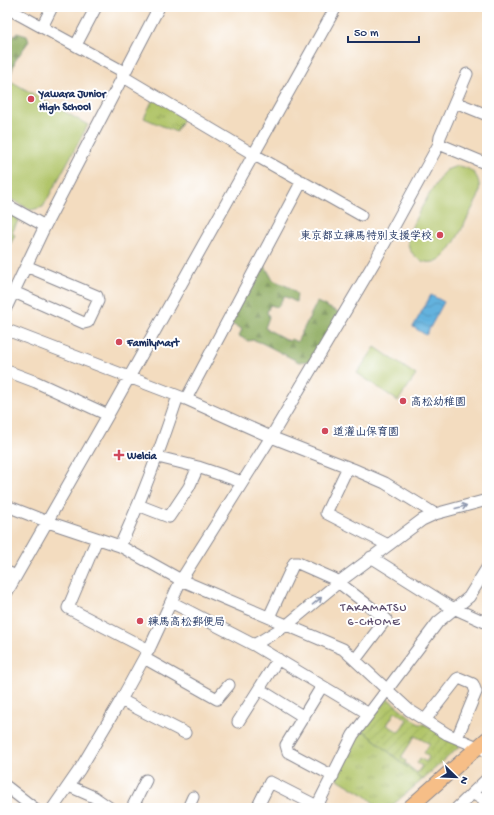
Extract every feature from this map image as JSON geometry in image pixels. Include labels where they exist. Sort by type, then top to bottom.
[{"type":"main road","points":[[409,808],[484,746]]},
{"type":"street","points":[[42,27],[52,7]]},
{"type":"street","points":[[76,45],[96,7]]},
{"type":"street","points":[[7,306],[45,226],[159,7]]},
{"type":"street","points":[[7,592],[12,574],[48,522],[336,7]]},
{"type":"street","points":[[7,8],[76,45],[253,154],[361,215]]},
{"type":"street","points":[[53,808],[69,786],[121,700],[146,654],[181,580],[271,436],[375,261],[439,144],[440,137],[467,74]]},
{"type":"street","points":[[455,102],[487,115]]},
{"type":"street","points":[[439,144],[487,164]]},
{"type":"street","points":[[120,546],[182,398],[302,181]]},
{"type":"street","points":[[7,205],[45,226]]},
{"type":"street","points":[[14,292],[84,323],[88,322],[98,301],[97,296],[26,266]]},
{"type":"street","points":[[7,330],[130,377],[348,467],[385,483],[435,514]]},
{"type":"street","points":[[7,371],[36,382],[108,415]]},
{"type":"street","points":[[158,457],[198,467],[242,482]]},
{"type":"street","points":[[138,506],[169,517],[189,487],[198,467]]},
{"type":"street","points":[[348,467],[326,513],[388,545]]},
{"type":"street","points":[[254,645],[287,625],[371,557],[422,520],[435,514],[487,500]]},
{"type":"street","points":[[7,506],[48,522],[120,546],[181,580],[343,648],[409,710],[457,738],[484,746]]},
{"type":"street","points":[[97,539],[68,608],[146,654],[217,699],[229,685]]},
{"type":"street","points":[[371,557],[455,608],[487,623]]},
{"type":"street","points":[[269,617],[294,563],[298,563],[339,582],[386,619],[355,660]]},
{"type":"street","points":[[257,808],[270,782],[317,807],[353,735],[438,622],[469,597],[486,572]]},
{"type":"street","points":[[171,602],[254,645],[369,714]]},
{"type":"street","points":[[238,722],[278,660]]},
{"type":"street","points":[[425,720],[457,679],[460,678],[473,684],[476,692],[457,738]]},
{"type":"street","points":[[322,686],[286,745],[286,749],[288,752],[333,776]]},
{"type":"street","points":[[259,689],[304,717]]},
{"type":"street","points":[[121,700],[185,733]]},
{"type":"street","points":[[457,808],[487,779]]},
{"type":"street","points":[[132,808],[146,780]]},
{"type":"street","points":[[69,786],[94,797],[110,808]]},
{"type":"street","points":[[7,787],[34,808]]},
{"type":"street","points":[[472,793],[487,802]]},
{"type":"street","points":[[188,808],[193,797]]},
{"type":"green space","points":[[17,33],[27,36],[29,41],[15,61],[11,74],[9,75],[7,74],[6,51],[9,41]]},
{"type":"green space","name":"Yawara Junior High School","points":[[7,79],[88,125],[43,207],[31,210],[7,197]]},
{"type":"green space","points":[[154,97],[185,115],[176,132],[144,118]]},
{"type":"green space","points":[[457,166],[469,169],[476,176],[479,186],[478,198],[449,251],[437,261],[422,261],[411,252],[408,242],[409,233],[422,206],[442,174],[446,170]]},
{"type":"green space","points":[[7,209],[20,217],[12,233],[15,235],[7,251]]},
{"type":"green space","points":[[262,261],[273,280],[291,288],[297,294],[296,302],[284,296],[278,307],[270,305],[267,312],[269,317],[265,328],[289,341],[291,339],[297,342],[317,302],[340,313],[311,361],[299,362],[262,343],[254,340],[248,341],[239,336],[242,329],[229,323]]},
{"type":"green space","points":[[375,347],[416,375],[398,401],[357,373]]},
{"type":"green space","points":[[387,698],[419,724],[424,724],[458,742],[459,747],[422,780],[363,730]],"holes":[[[395,712],[407,719],[399,732],[387,725]],[[415,736],[430,744],[424,753],[429,757],[426,762],[420,758],[417,763],[422,766],[417,773],[405,763],[406,761],[402,758]]]},
{"type":"green space","points":[[363,730],[422,780],[389,808],[379,808],[366,796],[336,778],[357,736]]},
{"type":"water","points":[[431,295],[444,302],[426,335],[413,327]]},
{"type":"place","name":"Yawara Junior High School","points":[[31,99]]},
{"type":"place","name":"東京都立練馬特別支援学校","points":[[440,235]]},
{"type":"place","name":"FamilyMart","points":[[119,342]]},
{"type":"place","name":"高松幼稚園","points":[[403,401]]},
{"type":"place","name":"道灌山保育園","points":[[325,431]]},
{"type":"place","name":"Welcia","points":[[119,455]]},
{"type":"place","name":"練馬高松郵便局","points":[[140,621]]},
{"type":"district","name":"TAKAMATSU 6-CHOME","points":[[374,614]]}]
